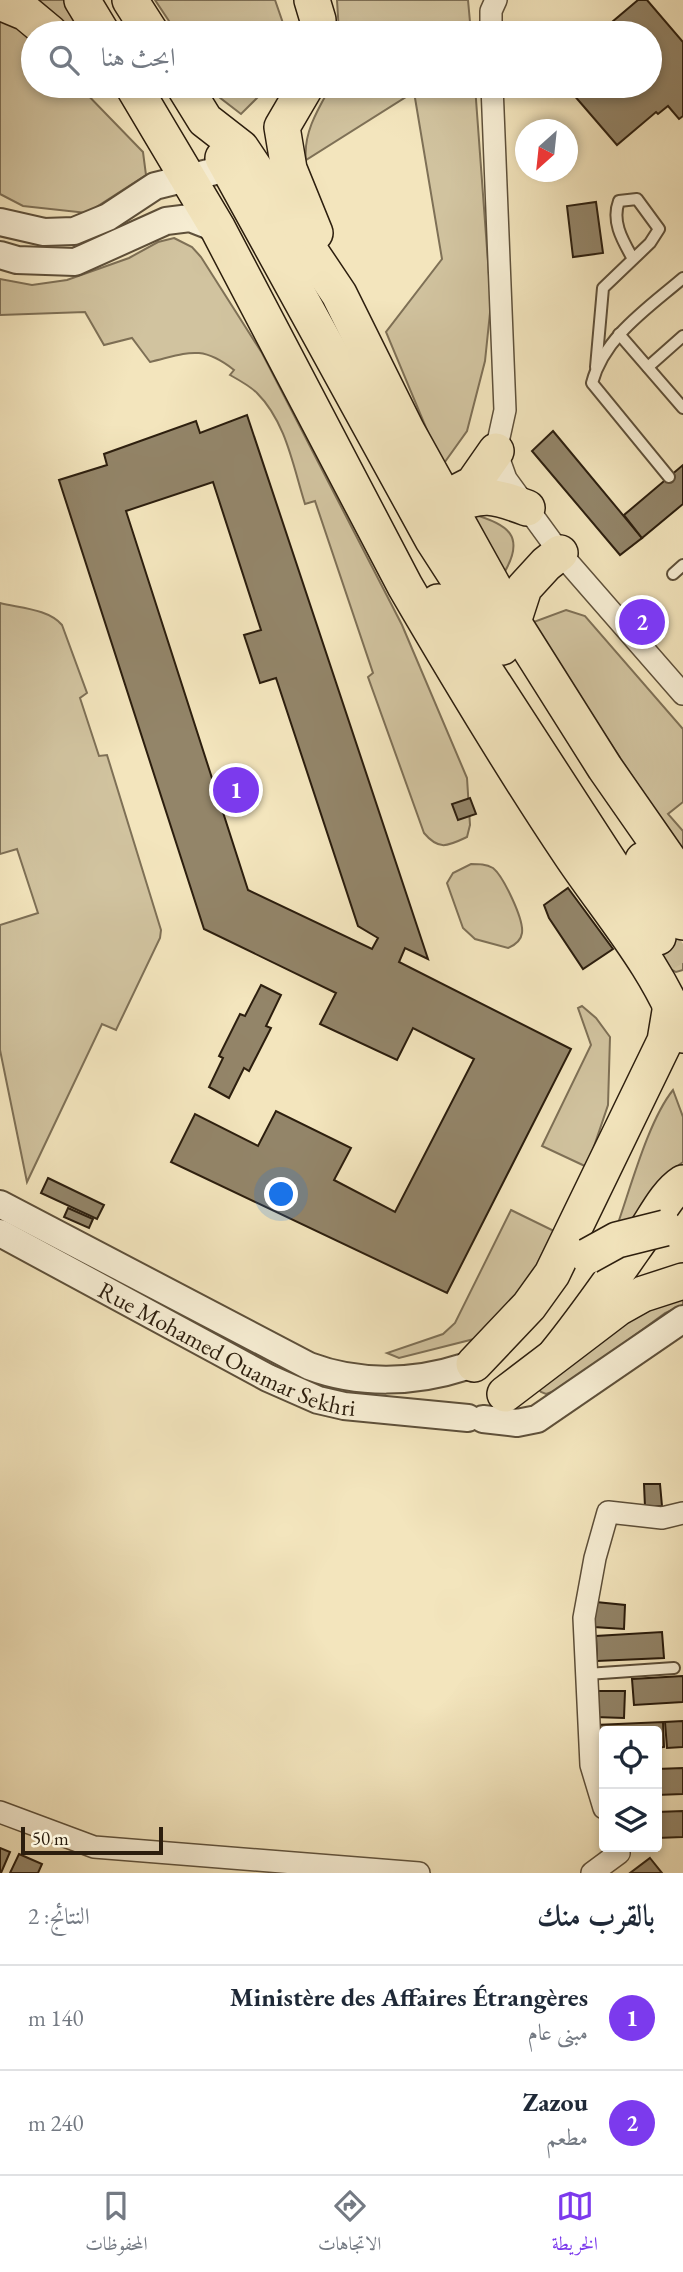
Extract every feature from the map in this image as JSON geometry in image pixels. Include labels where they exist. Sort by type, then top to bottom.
[{"type":"highway","points":[[82,0],[95,21]]},
{"type":"highway","points":[[130,0],[143,21]]},
{"type":"highway","points":[[312,0],[318,21]]},
{"type":"highway","points":[[0,2],[26,13],[36,21]]},
{"type":"highway","points":[[117,98],[188,179]]},
{"type":"highway","points":[[140,98],[218,229],[405,586],[458,676],[570,853],[671,974]]},
{"type":"highway","points":[[191,98],[671,974],[664,1041],[552,1274],[529,1306],[487,1384]]},
{"type":"highway","points":[[299,98],[282,127],[289,169],[339,294],[446,503],[513,622],[605,768],[683,880]]},
{"type":"highway","points":[[205,120],[241,148],[339,294],[358,402]]},
{"type":"highway","points":[[446,503],[473,484],[496,451]]},
{"type":"highway","points":[[446,503],[480,495],[527,508]]},
{"type":"highway","points":[[513,622],[524,588],[545,564],[560,553]]},
{"type":"highway","points":[[646,1081],[656,1068],[683,1056]]},
{"type":"highway","points":[[556,1354],[585,1318],[678,1186],[683,1183]]},
{"type":"highway","points":[[487,1384],[588,1255],[617,1240],[674,1228]]},
{"type":"highway","points":[[487,1384],[556,1354],[618,1308],[643,1294],[683,1281]]},
{"type":"street","points":[[491,21],[496,0]]},
{"type":"street","points":[[492,98],[505,410],[496,451],[506,479],[560,553],[683,694]]},
{"type":"street","points":[[0,222],[44,232],[74,231],[108,217],[155,186],[228,168]]},
{"type":"street","points":[[0,255],[17,260],[75,262],[166,221],[190,218],[218,229]]},
{"type":"street","points":[[0,1204],[309,1366],[333,1376],[419,1378],[487,1384],[547,1398],[556,1395],[660,1320],[683,1312]]},
{"type":"street","name":"Rue Mohamed Ouamar Sekhri","points":[[0,1233],[268,1378],[318,1400],[344,1406],[487,1384]]},
{"type":"street","points":[[487,1384],[517,1423],[537,1419],[683,1319]]},
{"type":"street","points":[[599,1791],[591,1765],[584,1618],[595,1559],[608,1513],[662,1518],[683,1513]]},
{"type":"street","points":[[0,1812],[94,1847],[419,1873]]},
{"type":"street","points":[[592,1873],[619,1852]]},
{"type":"lane","points":[[633,259],[618,230],[615,210],[619,201],[638,199],[659,229],[650,243],[603,288],[596,367],[592,383],[669,477]]},
{"type":"lane","points":[[596,367],[619,334],[683,278]]},
{"type":"lane","points":[[619,334],[683,408]]},
{"type":"lane","points":[[648,367],[683,336]]},
{"type":"lane","points":[[674,397],[683,389]]},
{"type":"lane","points":[[673,574],[683,565]]},
{"type":"lane","points":[[587,1674],[674,1668]]},
{"type":"shaded area","points":[[22,0],[69,0],[84,21],[59,21],[41,8]]},
{"type":"shaded area","points":[[155,0],[275,0],[282,21],[169,21]]},
{"type":"shaded area","points":[[337,0],[468,0],[470,21],[338,21]]},
{"type":"shaded area","points":[[0,15],[21,29],[21,98],[91,98],[143,152],[146,175],[87,213],[23,206],[0,194]]},
{"type":"shaded area","points":[[220,98],[257,98],[241,114]]},
{"type":"shaded area","points":[[325,98],[404,98],[306,160],[309,131]]},
{"type":"shaded area","points":[[415,98],[476,98],[491,303],[485,361],[467,431],[442,466],[386,332],[442,259]]},
{"type":"shaded area","points":[[174,238],[192,247],[201,257],[262,353],[402,625],[467,778],[470,825],[467,837],[454,843],[439,845],[424,833],[368,677],[373,673],[315,501],[305,504],[282,431],[257,393],[230,375],[234,370],[203,354],[185,354],[150,362],[132,338],[104,345],[85,312],[0,315],[0,279],[32,285],[67,280],[129,258],[158,242]]},
{"type":"shaded area","points":[[472,514],[495,522],[510,533],[513,550],[504,573]]},
{"type":"shaded area","points":[[0,603],[42,612],[62,625],[87,693],[80,698],[99,756],[107,755],[161,930],[160,938],[116,1030],[102,1024],[27,1182],[0,1050],[0,925],[38,913],[17,849],[0,854]]},
{"type":"shaded area","points":[[566,610],[585,616],[683,729],[683,802],[668,814],[683,831],[683,853],[531,623]]},
{"type":"shaded area","points":[[471,864],[493,868],[512,898],[520,918],[522,933],[511,947],[475,939],[463,928],[447,883],[453,873]]},
{"type":"shaded area","points":[[683,945],[683,970],[676,972],[658,962]]},
{"type":"shaded area","points":[[582,1006],[596,1018],[610,1037],[608,1105],[587,1167],[542,1146],[591,1045],[578,1008]]},
{"type":"shaded area","points":[[673,1090],[683,1117],[683,1162],[672,1170],[636,1221],[616,1229],[648,1137]]},
{"type":"shaded area","points":[[511,1210],[554,1231],[522,1294],[474,1339],[399,1358],[387,1353],[443,1334],[455,1323]]},
{"type":"shaded area","points":[[683,1294],[683,1305],[665,1313],[563,1388],[546,1394],[536,1386],[610,1328]]},
{"type":"building","points":[[638,0],[647,0],[683,42],[683,116],[679,119],[668,106],[658,114],[656,112],[617,145],[576,98],[662,98],[662,21],[613,21]]},
{"type":"building","points":[[596,202],[603,253],[573,257],[567,206]]},
{"type":"building","points":[[247,415],[428,959],[405,948],[399,962],[571,1049],[447,1293],[171,1162],[195,1114],[258,1146],[276,1111],[351,1148],[334,1180],[395,1212],[474,1059],[413,1028],[397,1060],[320,1024],[336,993],[204,929],[59,480],[107,465],[104,454],[196,421],[200,433]],"holes":[[[213,482],[261,630],[244,635],[260,683],[276,678],[358,926],[378,938],[372,949],[248,890],[126,511]]]},
{"type":"building","points":[[553,431],[642,538],[620,555],[532,451]]},
{"type":"building","points":[[683,465],[683,504],[642,538],[624,515]]},
{"type":"building","points":[[470,798],[476,814],[458,820],[452,804]]},
{"type":"building","points":[[568,888],[613,949],[583,969],[549,918],[544,905]]},
{"type":"building","points":[[261,985],[281,995],[266,1026],[271,1028],[249,1071],[244,1068],[229,1098],[209,1087],[223,1058],[219,1056],[240,1014],[245,1016]]},
{"type":"building","points":[[48,1178],[104,1205],[97,1219],[41,1193]]},
{"type":"building","points":[[68,1208],[93,1219],[89,1228],[64,1217]]},
{"type":"building","points":[[644,1484],[660,1484],[662,1506],[645,1507]]},
{"type":"building","points":[[596,1602],[625,1605],[624,1629],[594,1627]]},
{"type":"building","points":[[662,1632],[664,1658],[597,1661],[596,1636]]},
{"type":"building","points":[[683,1676],[683,1702],[634,1705],[632,1679]]},
{"type":"building","points":[[595,1691],[625,1691],[624,1718],[595,1717]]},
{"type":"building","points":[[683,1721],[683,1747],[667,1748],[665,1722]]},
{"type":"building","points":[[663,1722],[664,1747],[662,1726],[599,1726],[598,1751],[596,1725]]},
{"type":"building","points":[[683,1768],[683,1794],[662,1795],[662,1769]]},
{"type":"building","points":[[683,1811],[683,1837],[662,1838],[662,1812]]},
{"type":"building","points":[[0,1848],[10,1852],[1,1873],[0,1873]]},
{"type":"building","points":[[19,1854],[42,1864],[38,1873],[10,1873]]},
{"type":"building","points":[[650,1858],[662,1873],[630,1873]]},
{"type":"tunnel","points":[[658,937],[683,977]]},
{"type":"place","name":"Zazou","points":[[642,622]]},
{"type":"place","name":"Ministère des Affaires Étrangères","points":[[236,790]]}]
